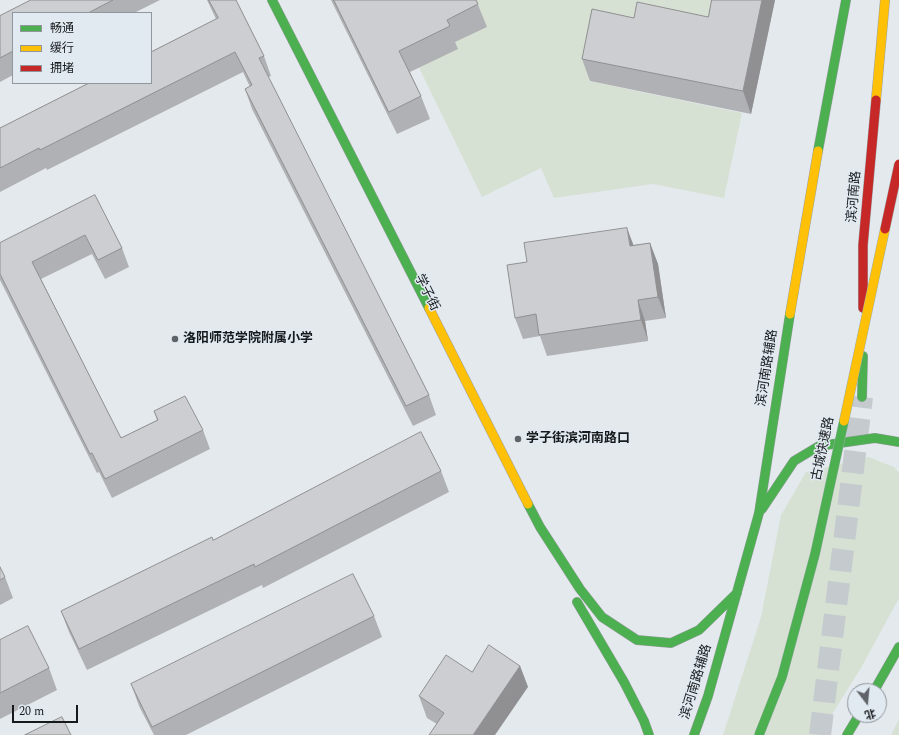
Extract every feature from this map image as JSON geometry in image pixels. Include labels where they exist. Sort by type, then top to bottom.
[{"type":"main road","name":"学子街","points":[[263,0],[533,532],[556,569]]},
{"type":"main road","name":"学子街","points":[[272,0],[540,527],[576,591]]},
{"type":"main road","name":"滨河南路辅路","points":[[694,735],[708,696],[759,513],[815,166],[846,0]]},
{"type":"main road","name":"滨河南路","points":[[862,397],[863,245],[885,0]]},
{"type":"main road","name":"古城快速路","points":[[759,735],[782,678],[815,554],[899,164]]},
{"type":"main road","points":[[759,513],[794,461],[819,446],[875,438],[899,442]]},
{"type":"main road","points":[[576,591],[602,617],[637,640],[671,643],[699,630],[737,593]]},
{"type":"main road","points":[[576,591],[644,721],[649,735]]},
{"type":"main road","points":[[879,683],[899,647]]},
{"type":"main road","points":[[847,735],[854,723]]},
{"type":"green space","points":[[386,0],[717,0],[709,37],[599,30],[589,81],[742,113],[724,198],[653,184],[554,198],[541,168],[482,197]]},
{"type":"green space","points":[[869,457],[894,467],[899,473],[899,598],[861,668],[852,683],[847,683],[847,690],[819,735],[723,735],[761,617],[781,515],[806,472]]},
{"type":"green space","points":[[899,719],[899,735],[891,735]]},
{"type":"building","points":[[31,0],[113,0],[90,12],[12,12],[12,52],[0,58],[0,16]]},
{"type":"building","points":[[209,0],[236,0],[264,56],[259,58],[429,395],[406,406],[245,89],[252,85],[235,52],[40,150],[39,148],[0,168],[0,128],[87,84],[152,84],[152,51],[218,18]]},
{"type":"building","points":[[334,0],[476,0],[478,4],[447,20],[450,26],[399,51],[421,96],[389,112]]},
{"type":"building","points":[[712,0],[762,0],[743,91],[582,59],[592,9],[634,18],[637,2],[708,17]]},
{"type":"building","points":[[95,195],[122,248],[98,260],[85,235],[32,262],[121,438],[158,420],[154,411],[185,396],[203,430],[105,479],[92,453],[90,454],[0,274],[0,243]]},
{"type":"building","points":[[627,228],[630,246],[650,243],[658,297],[638,300],[641,320],[539,335],[536,314],[515,318],[507,265],[527,262],[524,243]]},
{"type":"building","points":[[421,432],[441,471],[255,567],[254,564],[79,649],[61,611],[212,537],[213,540]]},
{"type":"building","points":[[0,567],[5,577],[0,580]]},
{"type":"building","points":[[353,574],[374,616],[152,727],[131,684]]},
{"type":"building","points":[[28,626],[49,668],[0,693],[0,640]]},
{"type":"building","points":[[489,645],[520,666],[473,735],[429,735],[444,713],[419,696],[446,655],[472,672]]},
{"type":"building","points":[[62,717],[71,735],[25,735]]},
{"type":"tunnel","points":[[820,735],[862,397]]},
{"type":"traffic: fast","points":[[272,0],[429,308]]},
{"type":"traffic: fast","points":[[818,151],[846,0]]},
{"type":"traffic: fast","points":[[694,735],[708,696],[759,513],[790,314]]},
{"type":"traffic: fast","points":[[862,397],[863,356]]},
{"type":"traffic: fast","points":[[759,735],[782,677],[815,554],[844,421]]},
{"type":"traffic: fast","points":[[762,509],[794,461],[819,446],[875,438],[899,442]]},
{"type":"traffic: fast","points":[[528,504],[540,527],[580,589],[602,617],[637,640],[671,643],[699,630],[737,593]]},
{"type":"traffic: fast","points":[[577,602],[624,682],[644,721],[649,735]]},
{"type":"traffic: fast","points":[[879,683],[899,647]]},
{"type":"traffic: fast","points":[[847,735],[854,723]]},
{"type":"traffic: slow","points":[[876,100],[885,0]]},
{"type":"traffic: slow","points":[[790,314],[818,151]]},
{"type":"traffic: slow","points":[[844,421],[885,229]]},
{"type":"traffic: slow","points":[[429,308],[528,504]]},
{"type":"traffic: jam","points":[[863,308],[863,245],[876,100]]},
{"type":"traffic: jam","points":[[885,229],[899,164]]},
{"type":"place","name":"洛阳师范学院附属小学","points":[[175,339]]},
{"type":"place","name":"学子街滨河南路口","points":[[518,439]]}]
